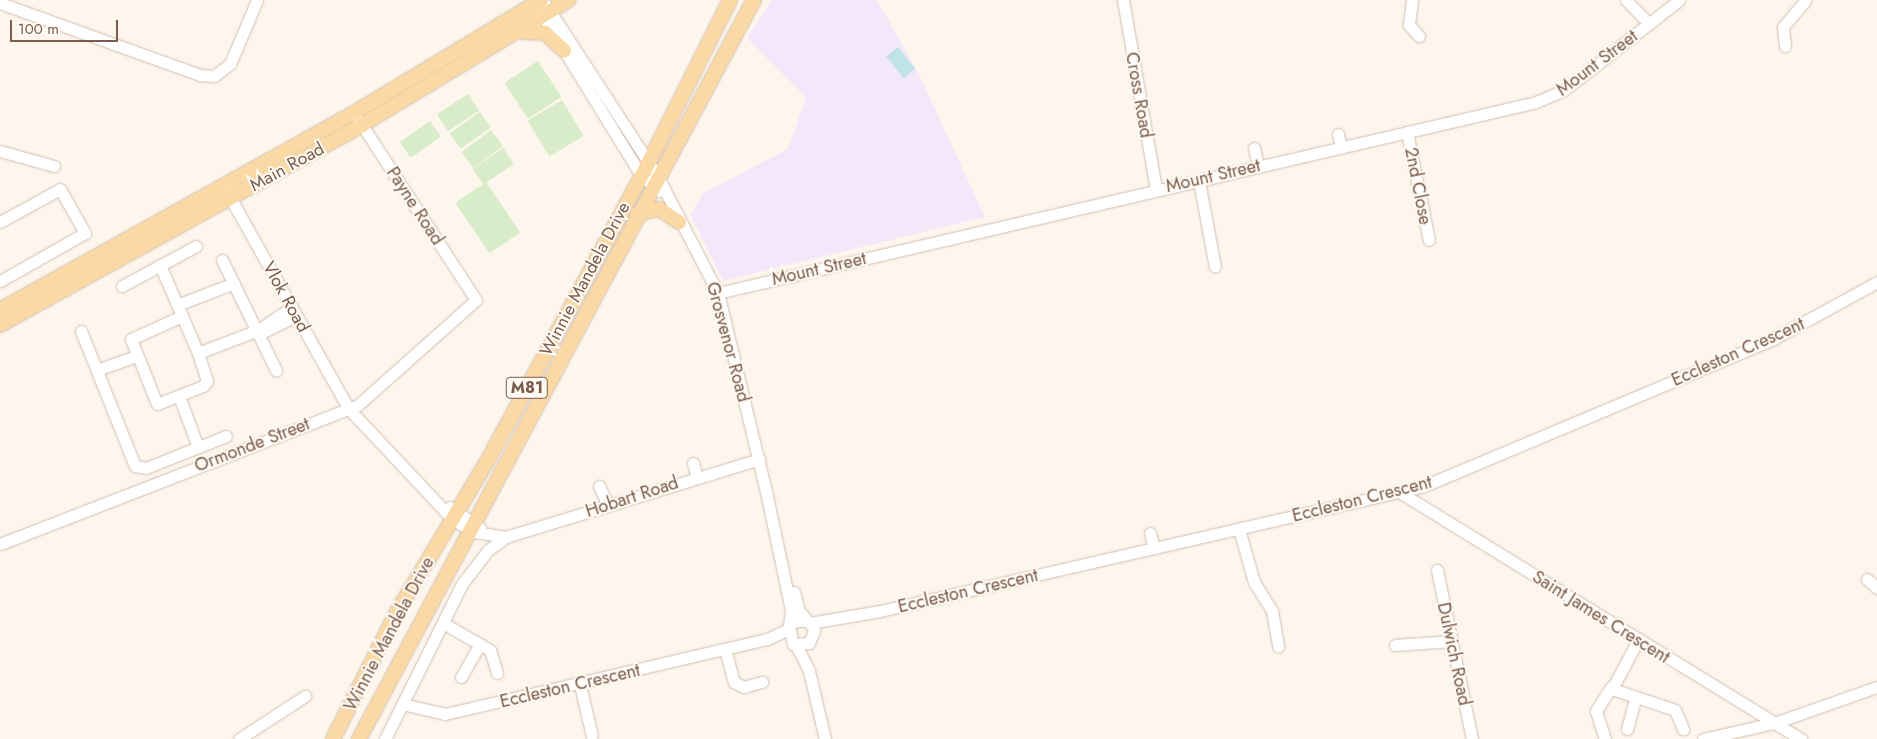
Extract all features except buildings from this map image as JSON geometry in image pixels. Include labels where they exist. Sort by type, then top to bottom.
[{"type":"main road","name":"Main Road","points":[[0,310],[227,192],[362,125],[520,32],[568,0]]},
{"type":"main road","name":"Winnie Mandela Drive","points":[[333,739],[398,612],[455,516],[644,169],[730,0]]},
{"type":"main road","points":[[706,49],[737,0]]},
{"type":"main road","name":"Winnie Mandela Drive","points":[[359,739],[475,528],[637,214],[658,186],[754,0]]},
{"type":"main road","name":"Main Road","points":[[0,326],[227,192],[538,1]]},
{"type":"main road","points":[[520,32],[546,33],[564,51]]},
{"type":"main road","points":[[637,214],[659,209],[679,222]]},
{"type":"street","points":[[0,3],[200,75],[214,76],[230,64],[257,0]]},
{"type":"street","name":"Cross Road","points":[[1123,0],[1156,189]]},
{"type":"street","points":[[1412,0],[1409,25],[1419,36]]},
{"type":"street","points":[[1626,0],[1649,24]]},
{"type":"street","name":"Mount Street","points":[[718,293],[1550,98],[1679,0]]},
{"type":"street","points":[[1785,46],[1783,27],[1806,0]]},
{"type":"street","name":"Grosvenor Road","points":[[538,1],[644,169]]},
{"type":"street","name":"Grosvenor Road","points":[[547,15],[564,51],[644,169],[658,186],[718,293],[769,502],[791,610],[789,628],[794,643]]},
{"type":"street","name":"Payne Road","points":[[354,113],[476,300]]},
{"type":"street","name":"2nd Close","points":[[1407,132],[1429,240]]},
{"type":"street","points":[[1338,134],[1341,147]]},
{"type":"street","points":[[1254,148],[1258,166]]},
{"type":"street","points":[[1,154],[54,166]]},
{"type":"street","points":[[1195,182],[1215,267]]},
{"type":"street","points":[[0,222],[60,188],[85,232],[0,281]]},
{"type":"street","name":"Vlok Road","points":[[227,192],[348,408],[455,516]]},
{"type":"street","points":[[122,286],[196,246]]},
{"type":"street","points":[[222,260],[276,370]]},
{"type":"street","points":[[160,265],[198,353],[207,382],[161,403],[154,401],[136,356],[133,336],[182,316]]},
{"type":"street","name":"Eccleston Crescent","points":[[402,704],[445,714],[580,685],[768,639],[789,628],[795,621],[808,622],[846,619],[1401,493],[1772,339],[1877,282]]},
{"type":"street","points":[[177,305],[234,283]]},
{"type":"street","name":"Ormonde Street","points":[[0,544],[360,403],[476,300]]},
{"type":"street","points":[[198,353],[258,330],[294,311]]},
{"type":"street","points":[[81,331],[135,466],[146,468],[226,436]]},
{"type":"street","points":[[97,370],[136,356]]},
{"type":"street","points":[[179,396],[198,447]]},
{"type":"street","name":"Hobart Road","points":[[385,739],[474,564],[506,537],[759,459]]},
{"type":"street","points":[[693,463],[697,477]]},
{"type":"street","points":[[599,486],[608,505]]},
{"type":"street","name":"Saint James Crescent","points":[[1401,493],[1801,739]]},
{"type":"street","name":"Grosvenor Road","points":[[769,502],[775,510],[798,605],[808,622],[813,637]]},
{"type":"street","points":[[455,516],[475,528],[506,537]]},
{"type":"street","points":[[1240,529],[1254,582],[1272,610],[1278,646]]},
{"type":"street","points":[[1150,533],[1154,548]]},
{"type":"street","name":"Dulwich Road","points":[[1437,570],[1472,739]]},
{"type":"street","points":[[1867,579],[1877,588]]},
{"type":"street","name":"Eccleston Crescent","points":[[768,639],[794,643],[813,637],[846,619]]},
{"type":"street","points":[[443,623],[492,651],[497,673]]},
{"type":"street","points":[[809,671],[813,637]]},
{"type":"street","points":[[1605,739],[1596,711],[1638,640]]},
{"type":"street","points":[[1395,645],[1452,641]]},
{"type":"street","points":[[794,643],[809,671],[825,739]]},
{"type":"street","points":[[461,678],[480,644]]},
{"type":"street","points":[[725,649],[734,682],[744,687],[762,682]]},
{"type":"street","points":[[580,685],[592,736]]},
{"type":"street","points":[[1611,687],[1616,693],[1676,710],[1683,729]]},
{"type":"street","points":[[1703,739],[1774,723],[1877,687]]},
{"type":"street","points":[[239,739],[305,696]]},
{"type":"street","points":[[1627,729],[1635,698]]},
{"type":"shaded area","points":[[772,0],[877,0],[919,74],[985,217],[723,281],[690,215],[703,193],[788,149],[806,97],[747,38]]},
{"type":"green space","points":[[538,61],[561,97],[528,119],[504,83]]},
{"type":"green space","points":[[468,94],[479,111],[448,131],[437,114]]},
{"type":"green space","points":[[562,100],[584,136],[549,157],[528,121]]},
{"type":"green space","points":[[480,112],[491,128],[461,149],[450,133]]},
{"type":"green space","points":[[430,121],[441,137],[411,158],[400,142]]},
{"type":"green space","points":[[491,130],[503,146],[473,168],[461,152]]},
{"type":"green space","points":[[503,148],[514,164],[484,185],[473,169]]},
{"type":"green space","points":[[486,182],[520,233],[489,253],[455,203]]},
{"type":"water","points":[[898,47],[915,69],[903,78],[886,56]]}]
